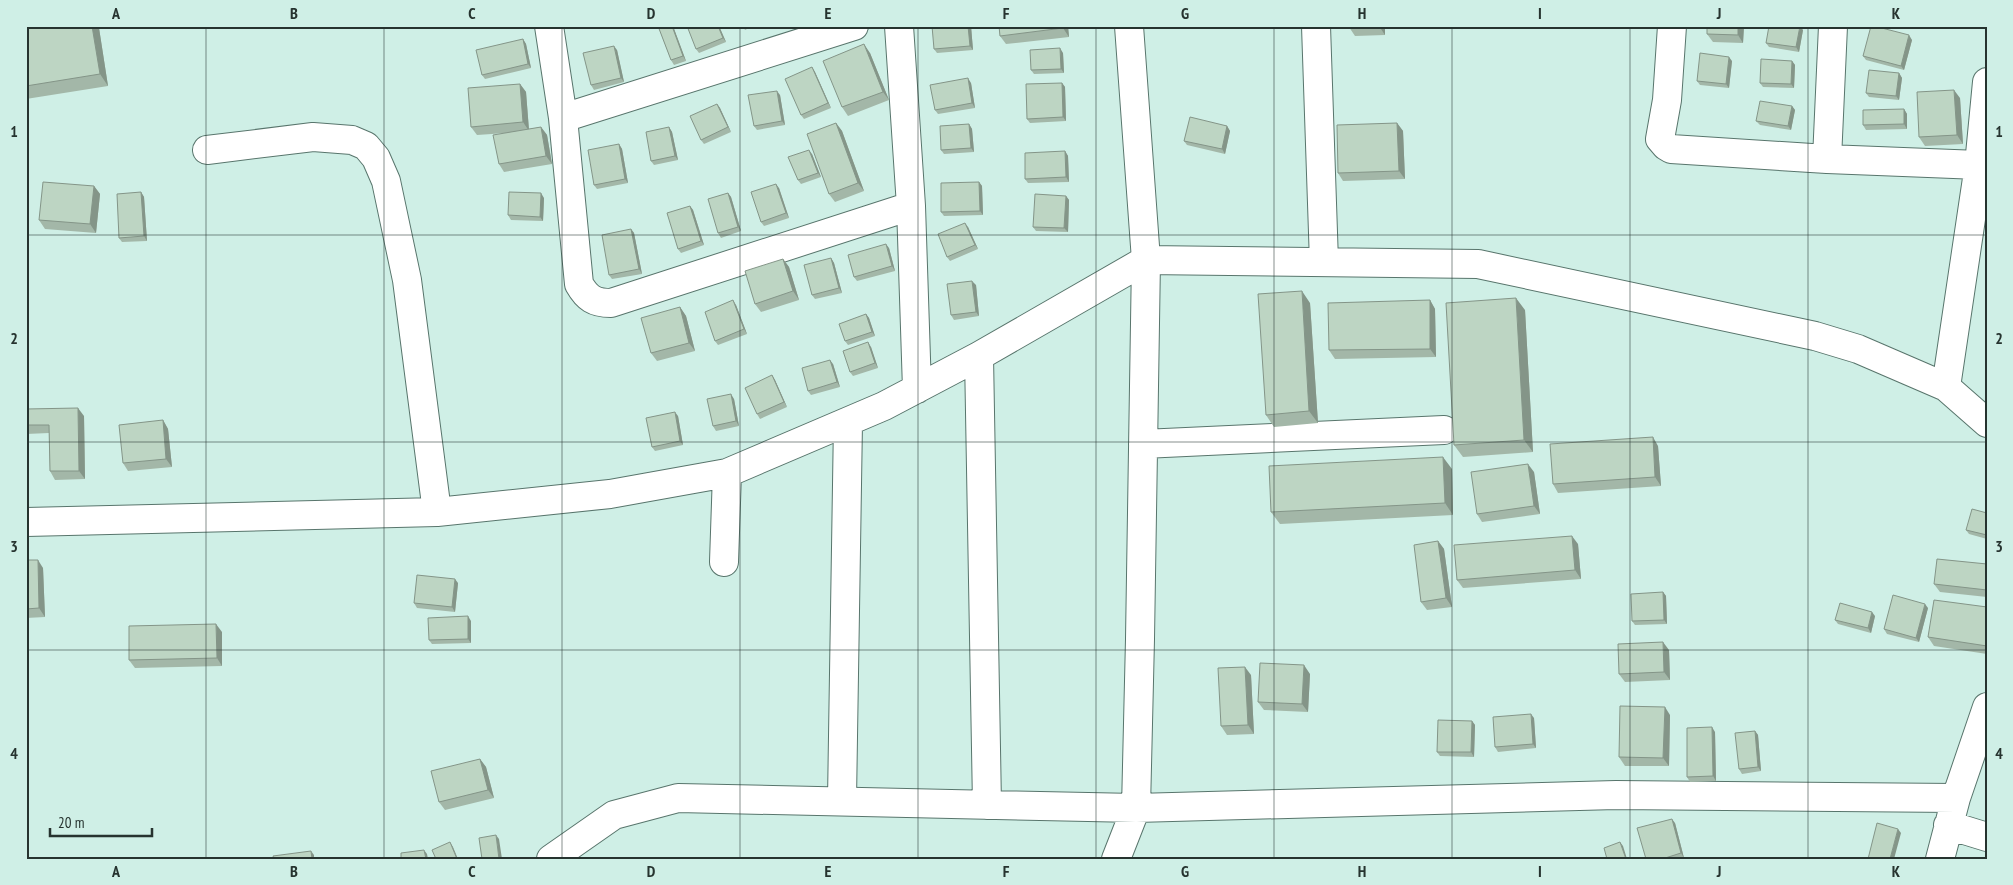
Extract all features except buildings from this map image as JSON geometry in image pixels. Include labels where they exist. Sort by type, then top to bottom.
[{"type":"street","points":[[549,26],[563,118],[578,284],[585,294],[598,303],[611,303],[911,206]]},
{"type":"street","points":[[563,118],[854,26]]},
{"type":"street","points":[[899,26],[911,206],[917,389]]},
{"type":"street","points":[[1116,859],[1136,808],[1143,444],[1146,260],[1130,26]]},
{"type":"street","points":[[1316,26],[1324,262]]},
{"type":"street","points":[[1672,26],[1667,100],[1660,139],[1671,149],[1827,159],[1979,165]]},
{"type":"street","points":[[1827,159],[1833,26]]},
{"type":"street","points":[[1946,387],[1979,165],[1987,82]]},
{"type":"street","points":[[207,150],[313,137],[352,140],[366,146],[376,158],[386,180],[407,280],[437,512]]},
{"type":"street","points":[[26,522],[437,512],[610,494],[727,473],[848,422],[917,389],[979,356],[1146,260],[1478,264],[1815,336],[1858,349],[1946,387],[1987,423]]},
{"type":"street","points":[[979,356],[987,805]]},
{"type":"street","points":[[842,800],[848,422]]},
{"type":"street","points":[[1143,444],[1444,430]]},
{"type":"street","points":[[724,562],[727,473]]},
{"type":"street","points":[[1940,859],[1956,798],[1987,707]]},
{"type":"street","points":[[551,859],[614,815],[678,798],[842,800],[1136,808],[1616,795],[1956,798]]},
{"type":"street","points":[[1948,824],[1987,837]]}]
